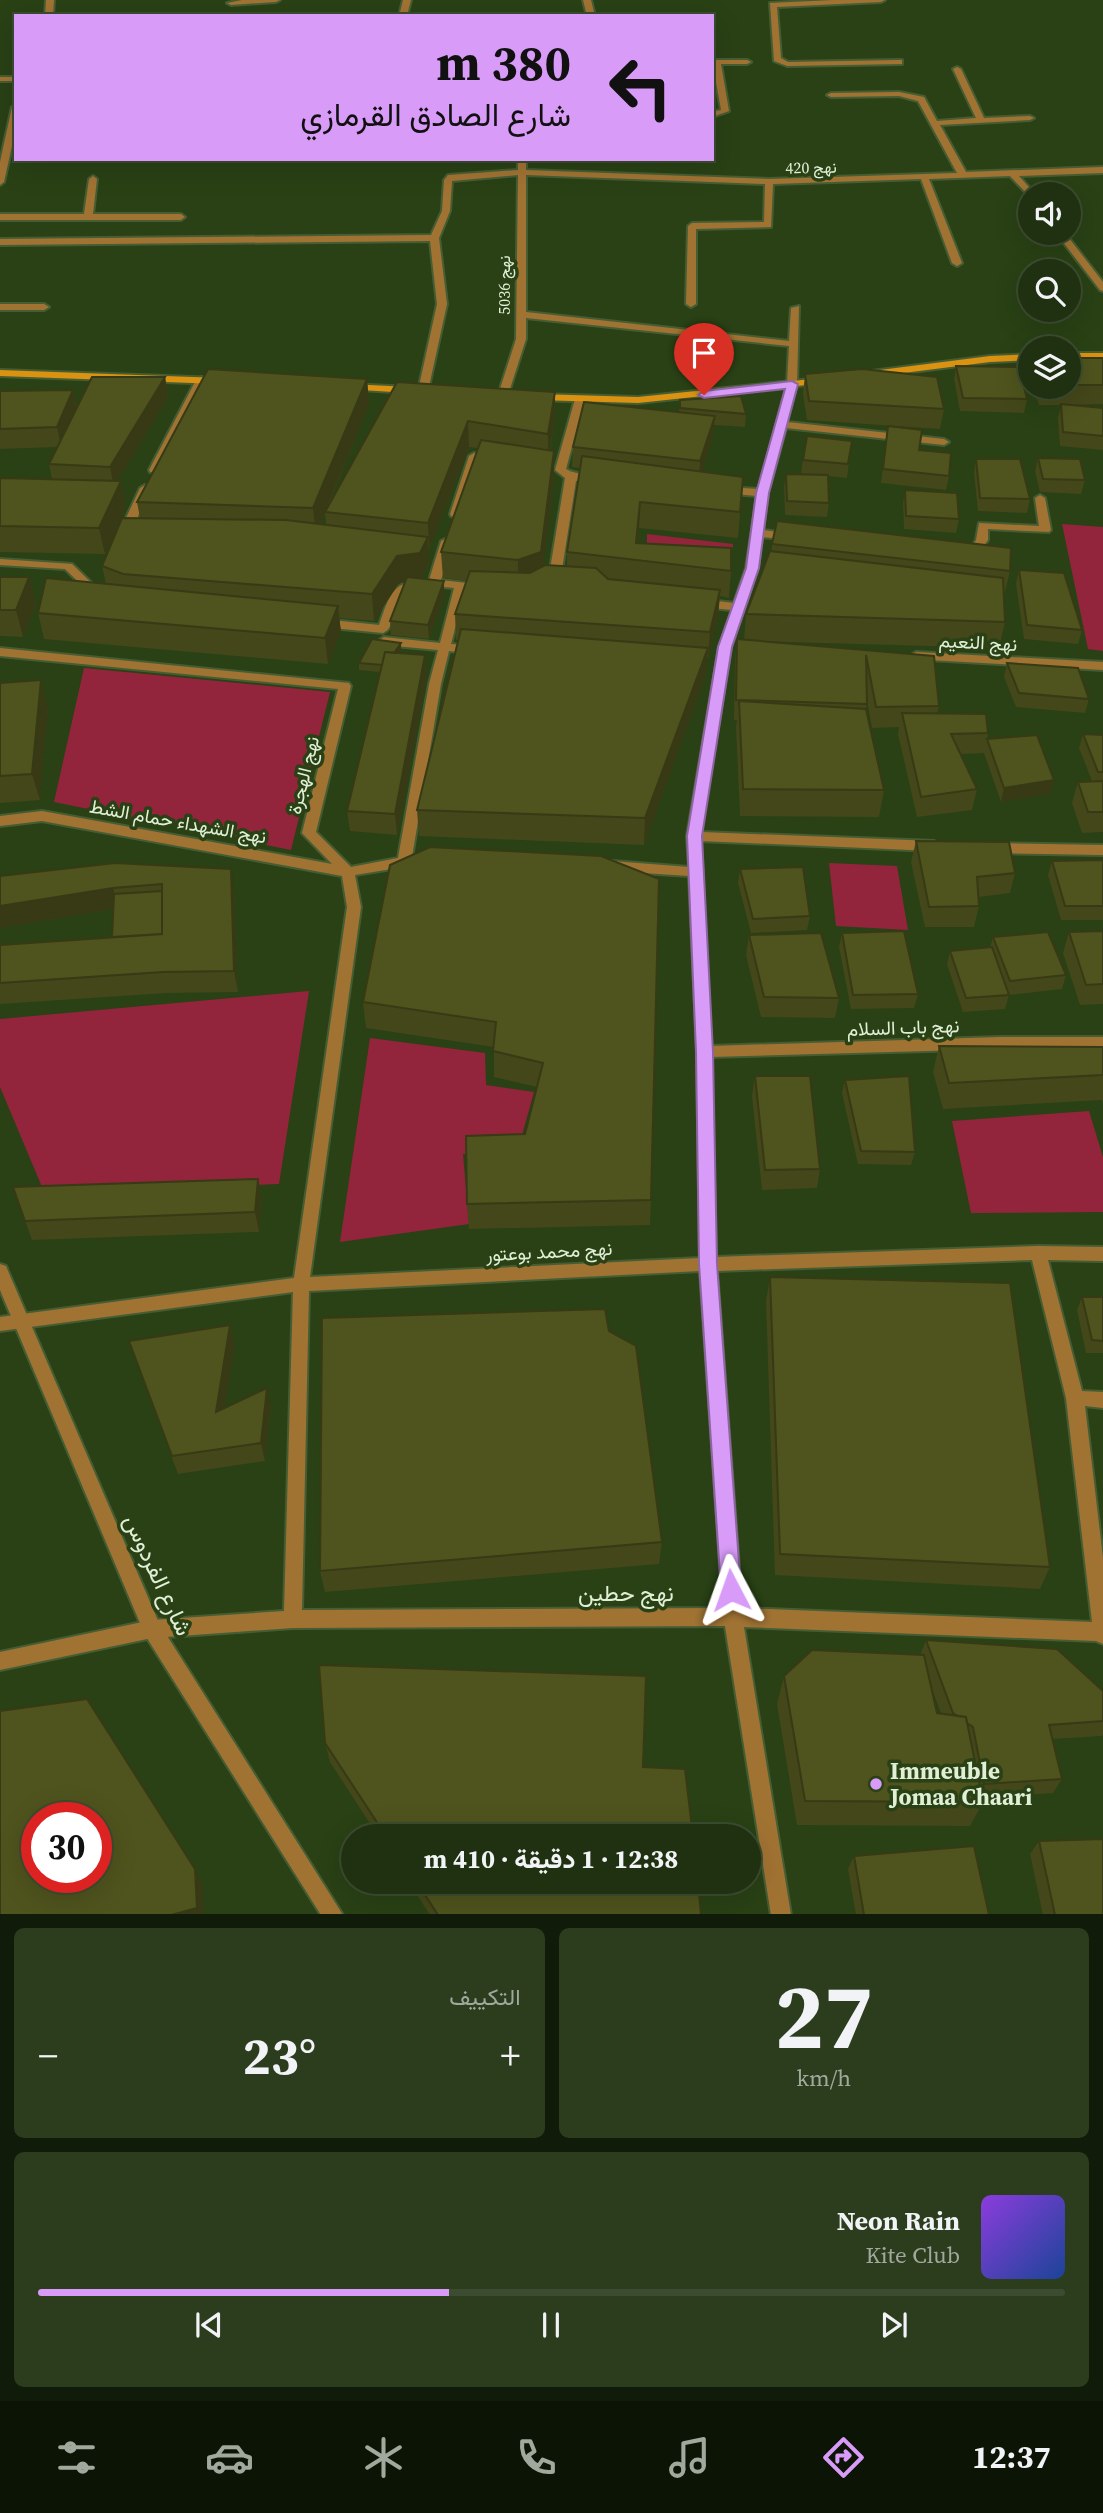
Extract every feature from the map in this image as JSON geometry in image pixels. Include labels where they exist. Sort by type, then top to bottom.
[{"type":"main road","points":[[1081,356],[1103,356]]},
{"type":"main road","points":[[858,376],[1018,358]]},
{"type":"main road","points":[[0,373],[228,381]]},
{"type":"main road","points":[[528,396],[638,400],[831,379]]},
{"type":"main road","points":[[338,387],[436,392]]},
{"type":"main road","points":[[489,394],[515,396]]},
{"type":"street","points":[[231,1],[276,0]]},
{"type":"street","points":[[881,0],[771,3],[777,59],[780,62],[899,62]]},
{"type":"street","points":[[714,114],[725,111],[715,62],[747,62]]},
{"type":"street","points":[[957,69],[982,121]]},
{"type":"street","points":[[831,95],[909,95],[925,103],[963,175]]},
{"type":"street","points":[[0,181],[14,115]]},
{"type":"street","points":[[937,123],[1030,118]]},
{"type":"street","points":[[5,153],[14,153]]},
{"type":"street","name":"نهج 5036","points":[[503,395],[521,339],[522,161]]},
{"type":"street","name":"نهج 420","points":[[434,238],[446,211],[448,180],[451,177],[520,172],[645,175],[769,183],[1103,170]]},
{"type":"street","points":[[1014,175],[1020,182]]},
{"type":"street","points":[[925,178],[957,263]]},
{"type":"street","points":[[88,217],[93,179]]},
{"type":"street","points":[[691,304],[692,226],[768,225],[769,183]]},
{"type":"street","points":[[0,217],[181,217]]},
{"type":"street","points":[[0,242],[434,238],[442,304],[423,391]]},
{"type":"street","points":[[1070,245],[1103,288]]},
{"type":"street","points":[[0,307],[44,307]]},
{"type":"street","points":[[781,1914],[733,1617],[708,1264],[704,1052],[694,836],[714,668],[732,647],[739,607],[759,569],[756,533],[763,493],[792,384],[796,308]]},
{"type":"street","points":[[520,314],[794,344]]},
{"type":"street","points":[[118,547],[135,498],[201,380]]},
{"type":"street","points":[[388,401],[392,390]]},
{"type":"street","points":[[560,470],[580,399]]},
{"type":"street","points":[[781,424],[944,442]]},
{"type":"street","points":[[434,583],[474,456],[511,462]]},
{"type":"street","points":[[548,468],[560,470],[571,477],[612,480]]},
{"type":"street","points":[[555,584],[571,477]]},
{"type":"street","points":[[708,488],[763,493]]},
{"type":"street","points":[[959,552],[973,553],[982,540],[983,526],[1045,530],[1040,498]]},
{"type":"street","points":[[756,533],[810,538]]},
{"type":"street","points":[[124,535],[137,536]]},
{"type":"street","points":[[0,562],[68,566],[95,594],[113,602]]},
{"type":"street","points":[[95,594],[101,582]]},
{"type":"street","points":[[486,651],[380,641],[397,593],[404,586],[434,583],[496,589]]},
{"type":"street","points":[[293,1619],[301,1284],[354,907],[348,872],[411,860],[444,648],[460,586]]},
{"type":"street","points":[[688,602],[739,607]]},
{"type":"street","points":[[315,623],[383,629]]},
{"type":"street","name":"نهج الهجرة","points":[[0,652],[345,686],[309,833],[348,872]]},
{"type":"street","name":"نهج النعيم","points":[[901,656],[1103,666]]},
{"type":"street","name":"نهج الشهداء حمام الشط","points":[[0,821],[42,816],[348,872]]},
{"type":"street","points":[[694,836],[945,846]]},
{"type":"street","points":[[972,847],[1103,850]]},
{"type":"street","points":[[597,865],[694,872]]},
{"type":"street","name":"نهج باب السلام","points":[[704,1052],[1000,1043],[1103,1043]]},
{"type":"street","points":[[1038,1252],[1075,1398],[1102,1632]]},
{"type":"street","name":"نهج محمد بوعتور","points":[[0,1324],[301,1284],[708,1264],[1038,1252],[1103,1254]]},
{"type":"street","name":"شارع الفردوس","points":[[0,1271],[152,1629],[332,1914]]},
{"type":"street","points":[[1075,1398],[1103,1400]]},
{"type":"street","name":"نهج حطين","points":[[0,1661],[152,1629],[293,1619],[733,1617],[1102,1632]]},
{"type":"shaded area","points":[[1062,524],[1103,527],[1103,651],[1088,649]]},
{"type":"shaded area","points":[[647,534],[733,544],[729,569],[647,566]]},
{"type":"shaded area","points":[[84,668],[330,692],[291,850],[54,802]]},
{"type":"shaded area","points":[[829,863],[897,866],[908,930],[836,926]]},
{"type":"shaded area","points":[[309,991],[279,1184],[45,1194],[0,1087],[0,1019]]},
{"type":"shaded area","points":[[370,1038],[485,1053],[486,1085],[534,1092],[517,1153],[463,1154],[469,1224],[340,1242]]},
{"type":"shaded area","points":[[1089,1111],[1103,1157],[1103,1212],[971,1213],[952,1121]]},
{"type":"building","points":[[1081,358],[1103,358],[1103,385],[1081,385]]},
{"type":"building","points":[[956,366],[1018,367],[1018,399],[963,398]]},
{"type":"building","points":[[208,369],[367,379],[313,508],[137,502]]},
{"type":"building","points":[[862,369],[937,377],[944,409],[809,401],[805,374]]},
{"type":"building","points":[[92,377],[165,377],[110,467],[49,464]]},
{"type":"building","points":[[397,382],[555,392],[548,434],[468,421],[428,523],[325,512]]},
{"type":"building","points":[[73,390],[57,427],[0,429],[0,391]]},
{"type":"building","points":[[741,396],[746,414],[680,408],[680,400]]},
{"type":"building","points":[[584,402],[715,416],[700,461],[573,447]]},
{"type":"building","points":[[1061,404],[1103,408],[1103,436],[1063,432]]},
{"type":"building","points":[[888,426],[922,430],[919,450],[951,453],[949,476],[883,469]]},
{"type":"building","points":[[807,436],[852,441],[848,464],[803,460]]},
{"type":"building","points":[[481,440],[554,451],[541,552],[518,560],[441,552]]},
{"type":"building","points":[[582,456],[743,477],[740,512],[640,502],[636,543],[731,548],[731,571],[567,552]]},
{"type":"building","points":[[1038,458],[1080,459],[1085,480],[1043,479]]},
{"type":"building","points":[[976,459],[1020,459],[1030,499],[980,498]]},
{"type":"building","points":[[786,474],[828,475],[829,503],[787,501]]},
{"type":"building","points":[[0,478],[121,481],[99,528],[0,526]]},
{"type":"building","points":[[905,490],[957,493],[959,519],[906,516]]},
{"type":"building","points":[[122,518],[286,520],[428,537],[420,553],[397,556],[372,594],[123,574],[102,566]]},
{"type":"building","points":[[777,521],[1011,548],[1010,571],[772,544]]},
{"type":"building","points":[[770,551],[1003,578],[1005,622],[746,614]]},
{"type":"building","points":[[545,565],[596,568],[608,579],[720,590],[710,632],[455,614],[470,571],[530,573]]},
{"type":"building","points":[[1019,570],[1064,573],[1082,630],[1027,625]]},
{"type":"building","points":[[0,577],[29,577],[16,610],[0,610]]},
{"type":"building","points":[[407,577],[444,581],[428,625],[390,621]]},
{"type":"building","points":[[46,578],[338,606],[325,638],[38,613]]},
{"type":"building","points":[[461,629],[708,648],[645,818],[417,810]]},
{"type":"building","points":[[372,639],[401,643],[394,653],[385,652],[382,665],[359,663]]},
{"type":"building","points":[[737,639],[934,656],[939,706],[876,707],[866,655],[867,704],[736,700]]},
{"type":"building","points":[[385,652],[425,655],[395,814],[347,811]]},
{"type":"building","points":[[1007,663],[1078,668],[1089,699],[1019,693]]},
{"type":"building","points":[[41,680],[32,774],[0,776],[0,683]]},
{"type":"building","points":[[739,701],[866,709],[884,790],[743,789]]},
{"type":"building","points":[[902,713],[986,714],[988,733],[951,734],[977,789],[921,797]]},
{"type":"building","points":[[1083,734],[1103,735],[1103,772],[1098,772]]},
{"type":"building","points":[[1037,735],[1054,780],[1004,788],[987,739]]},
{"type":"building","points":[[1103,781],[1103,812],[1088,812],[1078,782]]},
{"type":"building","points":[[916,841],[1009,842],[1015,873],[977,877],[979,906],[929,907]]},
{"type":"building","points":[[430,847],[601,856],[659,879],[651,1200],[467,1204],[466,1136],[525,1134],[543,1063],[493,1051],[496,1022],[363,1002],[390,865]]},
{"type":"building","points":[[1103,860],[1103,906],[1065,906],[1052,861]]},
{"type":"building","points":[[115,863],[231,869],[234,971],[163,972],[0,983],[0,945],[162,934],[162,884],[113,888],[0,906],[0,876]]},
{"type":"building","points":[[803,867],[810,916],[753,919],[740,869]]},
{"type":"building","points":[[162,891],[162,934],[112,937],[114,894]]},
{"type":"building","points":[[904,931],[918,994],[853,995],[842,933]]},
{"type":"building","points":[[1103,931],[1103,984],[1086,985],[1069,932]]},
{"type":"building","points":[[1048,932],[1066,975],[1010,981],[993,937]]},
{"type":"building","points":[[821,933],[839,998],[764,997],[749,935]]},
{"type":"building","points":[[992,947],[1009,995],[966,998],[950,951]]},
{"type":"building","points":[[939,1046],[1103,1047],[1103,1075],[949,1083]]},
{"type":"building","points":[[755,1076],[810,1076],[820,1169],[765,1170]]},
{"type":"building","points":[[909,1076],[915,1152],[861,1151],[845,1080]]},
{"type":"building","points":[[258,1179],[255,1212],[25,1221],[13,1187]]},
{"type":"building","points":[[770,1277],[1010,1283],[1050,1567],[780,1554]]},
{"type":"building","points":[[1082,1297],[1103,1297],[1103,1341],[1092,1340]]},
{"type":"building","points":[[605,1309],[609,1331],[636,1346],[662,1542],[320,1571],[322,1318]]},
{"type":"building","points":[[230,1325],[216,1412],[267,1388],[261,1443],[172,1456],[129,1341]]},
{"type":"building","points":[[926,1640],[1057,1649],[1103,1691],[1103,1721],[1049,1725],[1062,1779],[984,1784],[973,1727],[967,1723],[966,1717],[953,1713]]},
{"type":"building","name":"Immeuble Jomaa Chaari","points":[[812,1650],[924,1655],[937,1713],[966,1717],[983,1802],[805,1801],[784,1676]]},
{"type":"building","points":[[319,1665],[646,1676],[643,1767],[685,1769],[692,1824],[378,1824],[325,1743]]},
{"type":"building","points":[[87,1699],[195,1869],[197,1908],[175,1914],[0,1914],[0,1711]]},
{"type":"building","points":[[1103,1839],[1103,1914],[1055,1914],[1039,1841]]},
{"type":"building","points":[[974,1846],[989,1914],[864,1914],[854,1856]]},
{"type":"building","points":[[424,1894],[699,1894],[701,1914],[437,1914]]},
{"type":"place","name":"Immeuble Jomaa Chaari","points":[[876,1784]]},
{"type":"route","points":[[704,395],[792,384],[763,493],[752,568],[725,647],[694,836],[704,1052],[708,1264],[731,1590]]}]
